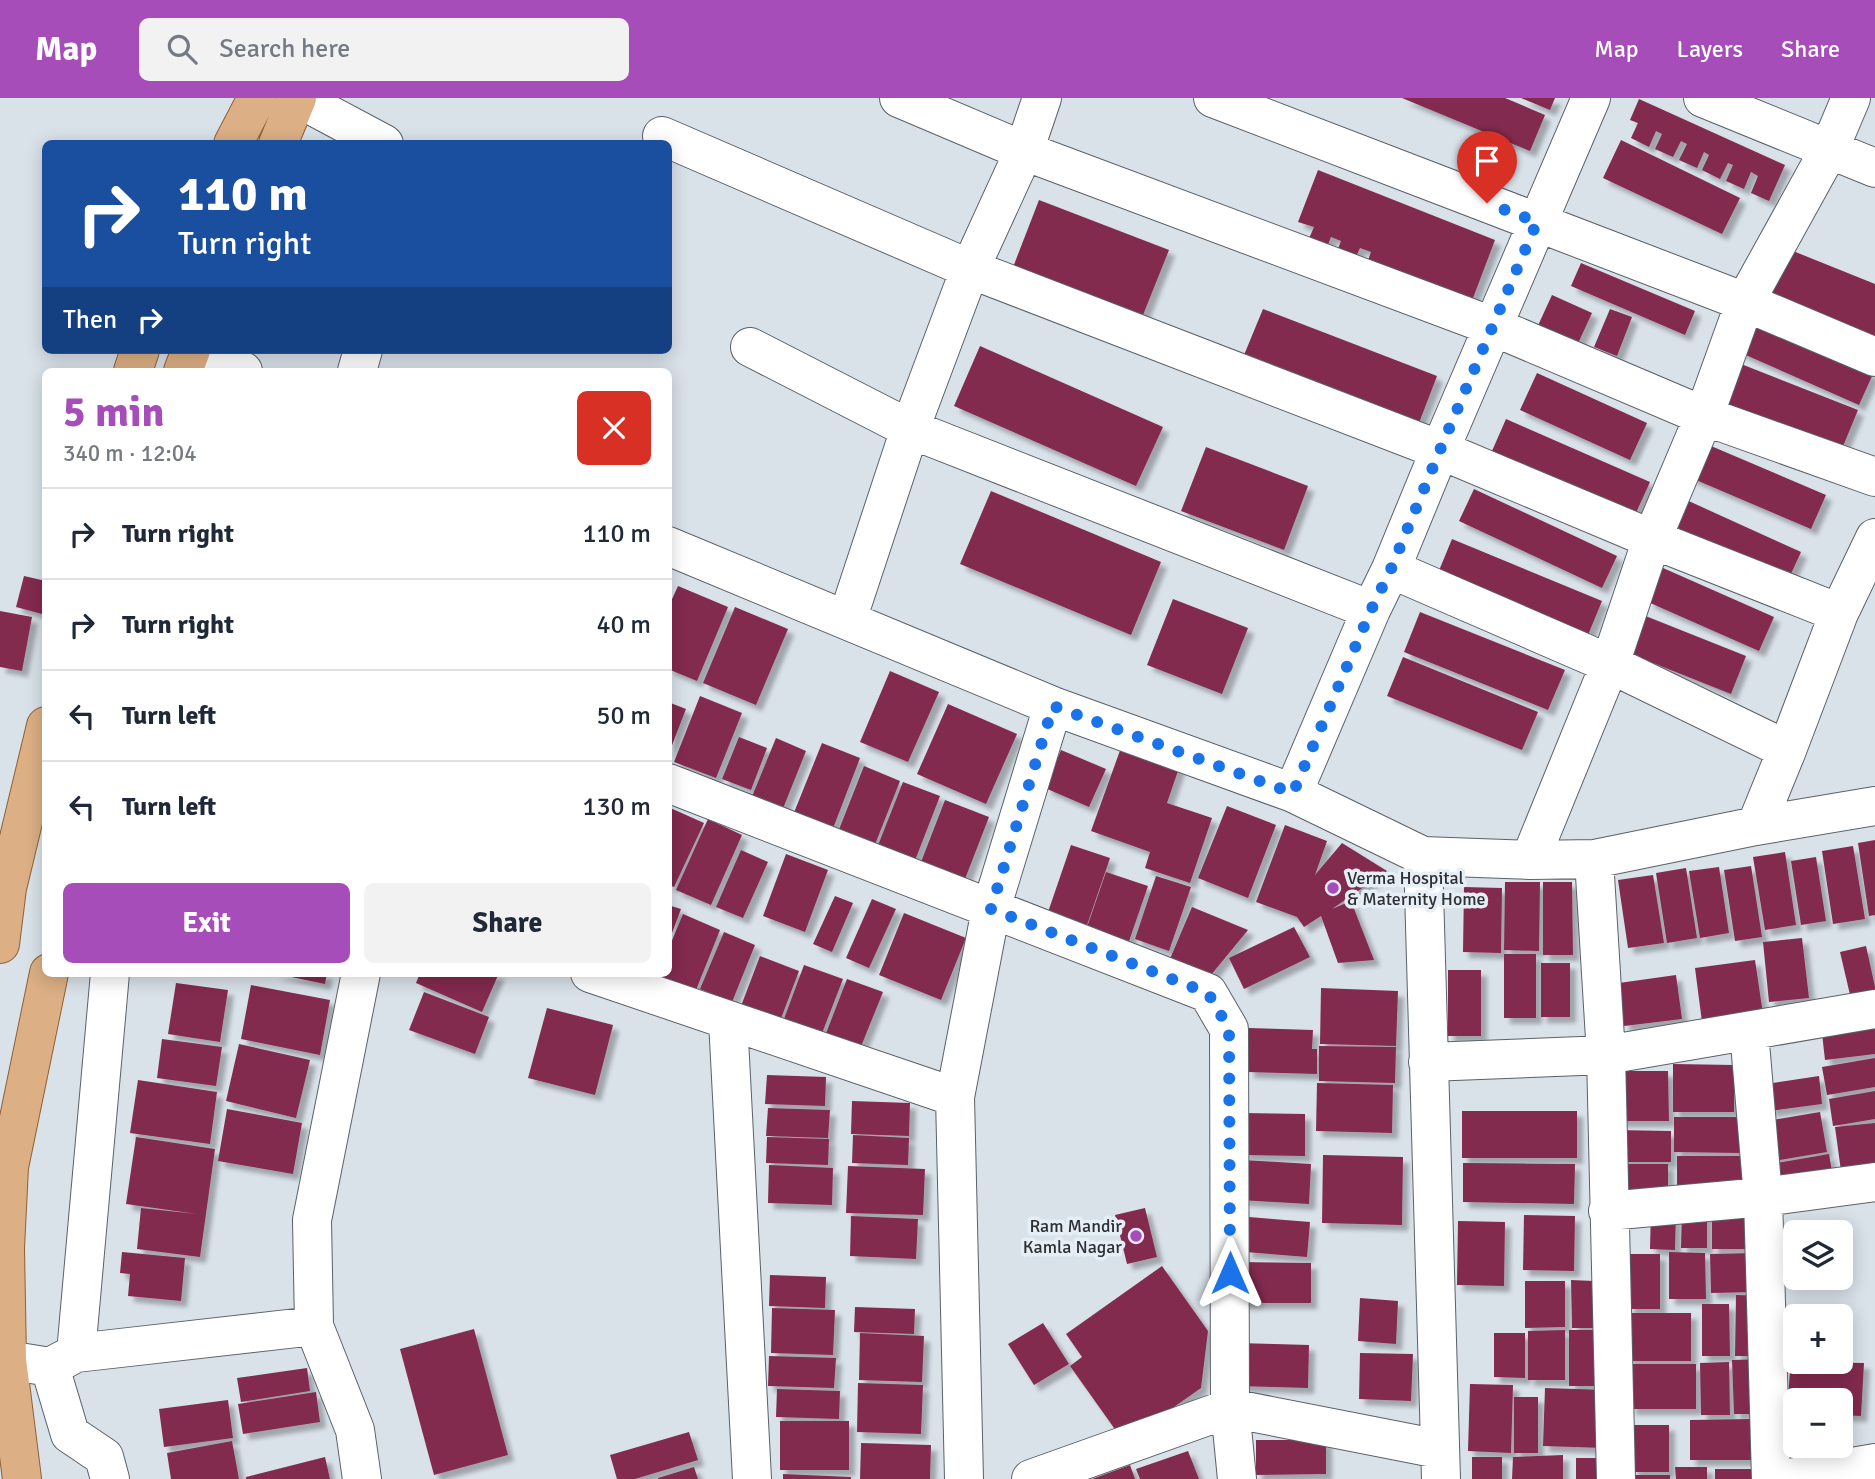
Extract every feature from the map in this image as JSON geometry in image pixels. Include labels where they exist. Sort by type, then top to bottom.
[{"type":"main road","points":[[235,140],[257,98]]},
{"type":"main road","points":[[280,140],[298,98]]},
{"type":"main road","points":[[0,944],[7,888],[42,743]]},
{"type":"main road","points":[[22,1479],[7,1360],[5,1248],[9,1167],[49,977]]},
{"type":"street","points":[[298,98],[377,140]]},
{"type":"street","points":[[899,98],[1024,151],[1492,326],[1704,416],[1875,477]]},
{"type":"street","points":[[847,620],[910,429],[970,269],[1024,151],[1042,98]]},
{"type":"street","points":[[1213,98],[1745,302],[1875,357]]},
{"type":"street","points":[[1293,793],[1591,98]]},
{"type":"street","points":[[1703,98],[1875,168]]},
{"type":"street","points":[[1530,860],[1610,664],[1652,539],[1704,416],[1745,302],[1829,150],[1851,98]]},
{"type":"street","points":[[662,136],[671,140]]},
{"type":"street","points":[[672,140],[970,269],[1440,450],[1652,539],[1839,613]]},
{"type":"street","points":[[750,347],[910,429],[1371,610]]},
{"type":"street","points":[[201,354],[236,368]]},
{"type":"street","points":[[1756,826],[1839,613],[1875,538]]},
{"type":"street","points":[[672,548],[1053,706],[1293,793],[1423,856],[1530,860],[1594,859],[1756,826],[1875,806]]},
{"type":"street","points":[[1391,569],[1610,664],[1787,750]]},
{"type":"street","points":[[964,1479],[956,1097],[991,909],[1053,706]]},
{"type":"street","points":[[672,785],[1208,993],[1229,1029],[1230,1408],[1237,1479]]},
{"type":"street","points":[[1031,1479],[1230,1408],[1440,1464],[1423,856]]},
{"type":"street","points":[[1594,859],[1606,1055],[1616,1479]]},
{"type":"street","points":[[110,977],[63,1360],[70,1434],[104,1457],[110,1479]]},
{"type":"street","points":[[360,977],[312,1220],[314,1325],[355,1430],[362,1479]]},
{"type":"street","points":[[602,977],[956,1097]]},
{"type":"street","points":[[1428,1062],[1606,1055],[1875,1009]]},
{"type":"street","points":[[728,1020],[752,1479]]},
{"type":"street","points":[[1749,1031],[1763,1197],[1771,1479]]},
{"type":"street","points":[[1608,1211],[1763,1197],[1875,1182]]},
{"type":"street","points":[[7,1360],[63,1360],[314,1325]]},
{"type":"street","points":[[1784,1479],[1875,1463]]},
{"type":"building","points":[[1402,98],[1505,98],[1545,115],[1530,151]]},
{"type":"building","points":[[1521,98],[1555,98],[1550,110]]},
{"type":"building","points":[[1639,99],[1785,165],[1769,201],[1751,193],[1758,176],[1751,172],[1744,189],[1726,181],[1733,165],[1728,163],[1720,179],[1702,170],[1709,155],[1704,152],[1697,168],[1679,160],[1687,144],[1681,141],[1673,157],[1655,149],[1662,134],[1656,131],[1649,147],[1631,138],[1638,123],[1630,120]]},
{"type":"building","points":[[1621,140],[1740,198],[1722,234],[1603,178]]},
{"type":"building","points":[[1318,170],[1495,240],[1470,306],[1366,266],[1371,252],[1360,248],[1354,261],[1336,254],[1341,241],[1331,237],[1326,250],[1307,243],[1314,227],[1298,222]]},
{"type":"building","points":[[1039,200],[1169,250],[1139,325],[1010,275]]},
{"type":"building","points":[[1783,247],[1875,284],[1875,345],[1762,301]]},
{"type":"building","points":[[1581,263],[1695,311],[1685,335],[1571,286]]},
{"type":"building","points":[[1552,295],[1592,313],[1575,350],[1535,332]]},
{"type":"building","points":[[1263,309],[1437,376],[1419,423],[1244,355]]},
{"type":"building","points":[[1610,309],[1632,317],[1617,356],[1594,347]]},
{"type":"building","points":[[1753,321],[1873,374],[1859,405],[1739,352]]},
{"type":"building","points":[[980,346],[1163,427],[1136,486],[954,406]]},
{"type":"building","points":[[1736,362],[1858,410],[1839,456],[1718,407]]},
{"type":"building","points":[[1537,373],[1647,423],[1630,460],[1520,410]]},
{"type":"building","points":[[1506,419],[1650,482],[1635,515],[1492,451]]},
{"type":"building","points":[[1704,443],[1826,495],[1811,529],[1689,477]]},
{"type":"building","points":[[1206,447],[1308,486],[1284,550],[1181,511]]},
{"type":"building","points":[[1474,489],[1617,556],[1602,588],[1459,521]]},
{"type":"building","points":[[991,491],[1161,562],[1131,635],[960,564]]},
{"type":"building","points":[[1682,498],[1801,552],[1785,587],[1666,533]]},
{"type":"building","points":[[1452,539],[1602,601],[1588,635],[1438,573]]},
{"type":"building","points":[[1663,568],[1774,617],[1759,651],[1648,602]]},
{"type":"building","points":[[24,576],[42,580],[42,614],[16,607]]},
{"type":"building","points":[[678,586],[728,607],[697,681],[672,671],[672,599]]},
{"type":"building","points":[[1173,599],[1248,628],[1222,694],[1147,665]]},
{"type":"building","points":[[735,607],[788,629],[756,705],[703,683]]},
{"type":"building","points":[[0,611],[32,617],[22,671],[0,667]]},
{"type":"building","points":[[1633,611],[1746,656],[1731,694],[1618,649]]},
{"type":"building","points":[[1420,612],[1565,670],[1548,710],[1404,652]]},
{"type":"building","points":[[1403,657],[1538,712],[1522,750],[1387,696]]},
{"type":"building","points":[[890,671],[939,692],[908,762],[860,742]]},
{"type":"building","points":[[700,696],[742,713],[716,778],[674,762]]},
{"type":"building","points":[[672,704],[686,709],[672,745]]},
{"type":"building","points":[[948,704],[1017,734],[986,804],[917,774]]},
{"type":"building","points":[[739,737],[767,748],[751,790],[722,779]]},
{"type":"building","points":[[776,738],[806,751],[782,811],[751,799]]},
{"type":"building","points":[[822,743],[860,758],[832,831],[793,815]]},
{"type":"building","points":[[1122,745],[1180,765],[1167,803],[1212,818],[1190,883],[1145,868],[1150,852],[1091,831]]},
{"type":"building","points":[[1061,750],[1106,769],[1089,807],[1045,788]]},
{"type":"building","points":[[864,766],[900,781],[874,847],[838,832]]},
{"type":"building","points":[[903,782],[940,796],[914,863],[877,848]]},
{"type":"building","points":[[945,800],[989,817],[965,879],[921,862]]},
{"type":"building","points":[[1227,806],[1276,825],[1248,898],[1198,878]]},
{"type":"building","points":[[672,809],[704,823],[672,886]]},
{"type":"building","points":[[708,819],[742,835],[711,905],[676,890]]},
{"type":"building","points":[[1285,825],[1327,841],[1315,875],[1342,843],[1387,871],[1332,909],[1351,901],[1374,960],[1338,963],[1321,916],[1304,927],[1297,917],[1256,902]]},
{"type":"building","points":[[1875,840],[1875,915],[1869,916],[1858,843]]},
{"type":"building","points":[[1071,845],[1110,858],[1086,928],[1047,915]]},
{"type":"building","points":[[1853,846],[1865,919],[1833,924],[1822,851]]},
{"type":"building","points":[[741,850],[768,862],[743,918],[716,907]]},
{"type":"building","points":[[1785,852],[1796,925],[1765,930],[1753,857]]},
{"type":"building","points":[[786,854],[828,870],[805,932],[763,916]]},
{"type":"building","points":[[1816,857],[1826,921],[1801,925],[1791,861]]},
{"type":"building","points":[[1751,866],[1762,937],[1735,941],[1724,870]]},
{"type":"building","points":[[1719,867],[1729,933],[1700,938],[1689,871]]},
{"type":"building","points":[[1686,868],[1697,938],[1667,943],[1656,873]]},
{"type":"building","points":[[1106,872],[1148,886],[1127,947],[1085,933]]},
{"type":"building","points":[[1653,875],[1664,943],[1628,948],[1618,880]]},
{"type":"building","points":[[1156,876],[1191,887],[1169,951],[1135,939]]},
{"type":"building","points":[[1505,882],[1540,882],[1539,951],[1504,950]]},
{"type":"building","points":[[1543,882],[1572,882],[1573,955],[1543,955]]},
{"type":"building","points":[[1464,887],[1502,888],[1501,953],[1463,952]]},
{"type":"building","points":[[835,896],[853,903],[832,952],[813,944]]},
{"type":"building","points":[[872,899],[896,909],[869,968],[846,958]]},
{"type":"building","points":[[672,906],[681,909],[672,933]]},
{"type":"building","points":[[1192,907],[1248,930],[1206,981],[1167,966]]},
{"type":"building","points":[[904,913],[966,938],[941,1000],[879,975]]},
{"type":"building","points":[[683,914],[720,930],[694,995],[656,980],[657,977],[672,977],[672,940]]},
{"type":"building","points":[[1294,927],[1310,957],[1244,989],[1229,958]]},
{"type":"building","points":[[724,932],[755,945],[732,1002],[700,989]]},
{"type":"building","points":[[1802,938],[1809,998],[1769,1002],[1763,942]]},
{"type":"building","points":[[1866,946],[1875,994],[1851,999],[1840,952]]},
{"type":"building","points":[[1504,954],[1536,954],[1536,1018],[1504,1018]]},
{"type":"building","points":[[760,956],[799,971],[777,1029],[738,1014]]},
{"type":"building","points":[[1755,960],[1763,1014],[1702,1022],[1695,968]]},
{"type":"building","points":[[1541,963],[1570,963],[1570,1017],[1541,1017]]},
{"type":"building","points":[[804,965],[843,979],[819,1041],[781,1027]]},
{"type":"building","points":[[1448,970],[1481,970],[1481,1036],[1448,1036]]},
{"type":"building","points":[[1676,975],[1682,1019],[1624,1026],[1619,983]]},
{"type":"building","points":[[291,977],[326,977],[325,984]]},
{"type":"building","points":[[418,977],[497,977],[482,1012],[416,983]]},
{"type":"building","points":[[847,979],[883,992],[860,1049],[825,1036]]},
{"type":"building","points":[[176,983],[228,990],[220,1042],[168,1034]]},
{"type":"building","points":[[251,985],[330,1000],[320,1055],[241,1039]]},
{"type":"building","points":[[1321,988],[1398,991],[1396,1046],[1320,1044]]},
{"type":"building","points":[[424,992],[489,1017],[475,1054],[409,1030]]},
{"type":"building","points":[[547,1008],[613,1025],[595,1095],[528,1078]]},
{"type":"building","points":[[1875,1026],[1875,1054],[1825,1060],[1822,1033]]},
{"type":"building","points":[[1249,1028],[1313,1030],[1312,1049],[1317,1049],[1317,1074],[1248,1072]]},
{"type":"building","points":[[162,1039],[222,1047],[216,1086],[157,1078]]},
{"type":"building","points":[[239,1044],[310,1060],[296,1118],[226,1101]]},
{"type":"building","points":[[1319,1046],[1396,1047],[1395,1083],[1319,1081]]},
{"type":"building","points":[[1875,1058],[1875,1087],[1827,1095],[1822,1067]]},
{"type":"building","points":[[1673,1064],[1734,1065],[1734,1112],[1673,1112]]},
{"type":"building","points":[[1613,1071],[1668,1071],[1669,1121],[1613,1121]]},
{"type":"building","points":[[767,1075],[826,1077],[825,1106],[765,1104]]},
{"type":"building","points":[[1819,1076],[1822,1104],[1769,1111],[1766,1084]]},
{"type":"building","points":[[138,1080],[217,1092],[210,1144],[130,1133]]},
{"type":"building","points":[[1317,1083],[1393,1085],[1392,1133],[1316,1131]]},
{"type":"building","points":[[1875,1091],[1875,1119],[1833,1126],[1829,1099]]},
{"type":"building","points":[[852,1101],[910,1103],[909,1136],[851,1134]]},
{"type":"building","points":[[768,1108],[830,1110],[828,1138],[766,1136]]},
{"type":"building","points":[[227,1109],[302,1123],[293,1174],[218,1161]]},
{"type":"building","points":[[1462,1111],[1577,1111],[1577,1158],[1462,1158]]},
{"type":"building","points":[[1820,1112],[1827,1152],[1768,1162],[1761,1122]]},
{"type":"building","points":[[1243,1113],[1305,1114],[1305,1156],[1242,1155]]},
{"type":"building","points":[[1674,1117],[1739,1117],[1739,1153],[1674,1152]]},
{"type":"building","points":[[1875,1123],[1875,1167],[1841,1171],[1835,1127]]},
{"type":"building","points":[[1616,1130],[1671,1131],[1671,1162],[1616,1162]]},
{"type":"building","points":[[853,1135],[909,1138],[908,1165],[852,1163]]},
{"type":"building","points":[[136,1137],[215,1149],[200,1257],[137,1249],[141,1208],[197,1214],[126,1204]]},
{"type":"building","points":[[767,1137],[829,1139],[828,1165],[766,1163]]},
{"type":"building","points":[[1829,1154],[1833,1178],[1775,1188],[1771,1164]]},
{"type":"building","points":[[1323,1155],[1403,1157],[1402,1225],[1322,1223]]},
{"type":"building","points":[[1677,1156],[1742,1156],[1742,1185],[1677,1185]]},
{"type":"building","points":[[1242,1160],[1311,1164],[1309,1204],[1240,1200]]},
{"type":"building","points":[[1463,1163],[1575,1164],[1574,1204],[1463,1202]]},
{"type":"building","points":[[1614,1164],[1668,1164],[1668,1199],[1614,1199]]},
{"type":"building","points":[[769,1165],[833,1168],[832,1205],[768,1203]]},
{"type":"building","points":[[848,1166],[925,1169],[923,1215],[846,1213]]},
{"type":"building","points":[[1750,1202],[1750,1249],[1712,1249],[1712,1203]]},
{"type":"building","name":"Ram Mandir Kamla Nagar","points":[[1145,1208],[1157,1257],[1127,1264],[1115,1215]]},
{"type":"building","points":[[1651,1208],[1676,1209],[1675,1250],[1650,1249]]},
{"type":"building","points":[[1682,1209],[1707,1210],[1707,1248],[1681,1248]]},
{"type":"building","points":[[1524,1215],[1575,1216],[1574,1271],[1523,1270]]},
{"type":"building","points":[[851,1216],[918,1219],[916,1259],[850,1256]]},
{"type":"building","points":[[1249,1217],[1310,1222],[1307,1257],[1246,1252]]},
{"type":"building","points":[[1458,1221],[1505,1222],[1504,1286],[1457,1285]]},
{"type":"building","points":[[122,1252],[185,1258],[181,1301],[128,1296],[130,1274],[120,1273]]},
{"type":"building","points":[[1669,1252],[1705,1253],[1706,1299],[1669,1299]]},
{"type":"building","points":[[1755,1253],[1755,1292],[1711,1293],[1710,1254]]},
{"type":"building","points":[[1628,1254],[1660,1254],[1660,1309],[1628,1309]]},
{"type":"building","points":[[1241,1262],[1311,1263],[1311,1303],[1241,1303]]},
{"type":"building","points":[[1162,1266],[1208,1331],[1201,1388],[1124,1442],[1070,1366],[1082,1357],[1066,1334]]},
{"type":"building","points":[[770,1275],[826,1277],[825,1308],[769,1306]]},
{"type":"building","points":[[1571,1280],[1594,1281],[1594,1328],[1572,1328]]},
{"type":"building","points":[[1525,1281],[1565,1281],[1565,1327],[1525,1328]]},
{"type":"building","points":[[1736,1295],[1765,1296],[1763,1356],[1735,1356]]},
{"type":"building","points":[[1360,1298],[1398,1301],[1396,1344],[1358,1341]]},
{"type":"building","points":[[1702,1304],[1729,1304],[1730,1356],[1702,1356]]},
{"type":"building","points":[[855,1307],[915,1309],[914,1334],[854,1332]]},
{"type":"building","points":[[772,1308],[835,1310],[833,1355],[771,1353]]},
{"type":"building","points":[[1627,1313],[1691,1313],[1691,1361],[1627,1361]]},
{"type":"building","points":[[1043,1323],[1069,1364],[1034,1385],[1008,1344]]},
{"type":"building","points":[[474,1329],[508,1455],[434,1475],[400,1349]]},
{"type":"building","points":[[1565,1330],[1565,1380],[1528,1380],[1528,1331]]},
{"type":"building","points":[[1569,1330],[1600,1330],[1600,1386],[1569,1386]]},
{"type":"building","points":[[860,1333],[924,1336],[922,1382],[859,1380]]},
{"type":"building","points":[[1494,1333],[1525,1333],[1525,1378],[1494,1377]]},
{"type":"building","points":[[1239,1343],[1309,1345],[1308,1388],[1238,1386]]},
{"type":"building","points":[[1360,1353],[1413,1354],[1411,1401],[1359,1399]]},
{"type":"building","points":[[769,1356],[836,1358],[834,1388],[768,1386]]},
{"type":"building","points":[[1765,1359],[1766,1414],[1734,1414],[1732,1360]]},
{"type":"building","points":[[1729,1362],[1730,1415],[1701,1415],[1700,1363]]},
{"type":"building","points":[[1853,1363],[1864,1363],[1861,1416],[1853,1416],[1853,1388],[1789,1388],[1790,1374],[1853,1374]]},
{"type":"building","points":[[1630,1364],[1696,1364],[1696,1409],[1630,1409]]},
{"type":"building","points":[[307,1368],[310,1391],[241,1402],[237,1378]]},
{"type":"building","points":[[858,1383],[923,1385],[921,1434],[857,1432]]},
{"type":"building","points":[[1470,1384],[1513,1385],[1511,1453],[1468,1451]]},
{"type":"building","points":[[1545,1388],[1607,1390],[1604,1448],[1543,1446]]},
{"type":"building","points":[[777,1389],[840,1391],[839,1419],[776,1417]]},
{"type":"building","points":[[316,1392],[320,1422],[243,1434],[238,1404]]},
{"type":"building","points":[[1514,1397],[1538,1397],[1538,1453],[1514,1453]]},
{"type":"building","points":[[228,1400],[233,1438],[164,1447],[159,1409]]},
{"type":"building","points":[[1751,1419],[1752,1460],[1690,1460],[1690,1420]]},
{"type":"building","points":[[780,1421],[849,1421],[849,1470],[780,1470]]},
{"type":"building","points":[[1632,1425],[1669,1425],[1669,1472],[1632,1472]]},
{"type":"building","points":[[689,1432],[698,1460],[635,1479],[617,1479],[610,1455]]},
{"type":"building","points":[[1256,1440],[1326,1440],[1326,1474],[1256,1475]]},
{"type":"building","points":[[232,1441],[239,1479],[171,1479],[167,1453]]},
{"type":"building","points":[[861,1443],[931,1445],[930,1479],[860,1479]]},
{"type":"building","points":[[1188,1451],[1199,1479],[1140,1479],[1136,1469]]},
{"type":"building","points":[[1563,1455],[1563,1479],[1512,1479],[1513,1457]]},
{"type":"building","points":[[325,1457],[330,1479],[246,1479],[246,1477]]},
{"type":"building","points":[[1472,1457],[1502,1457],[1502,1479],[1472,1479]]},
{"type":"building","points":[[1576,1458],[1602,1458],[1602,1479],[1576,1479]]},
{"type":"building","points":[[1130,1465],[1135,1479],[1092,1479]]},
{"type":"building","points":[[694,1467],[698,1479],[658,1479],[658,1478]]},
{"type":"building","points":[[1675,1467],[1707,1467],[1707,1479],[1676,1479]]},
{"type":"building","points":[[1715,1469],[1759,1469],[1759,1479],[1715,1479]]},
{"type":"building","points":[[783,1474],[851,1477],[851,1479],[783,1479]]},
{"type":"building","points":[[1633,1475],[1670,1475],[1670,1479],[1633,1479]]},
{"type":"place","name":"Verma Hospital & Maternity Home","points":[[1333,888]]},
{"type":"place","name":"Ram Mandir Kamla Nagar","points":[[1136,1236]]},
{"type":"route","points":[[1230,1273],[1229,1029],[1208,993],[991,909],[1053,706],[1293,793],[1537,222],[1487,203]]}]
